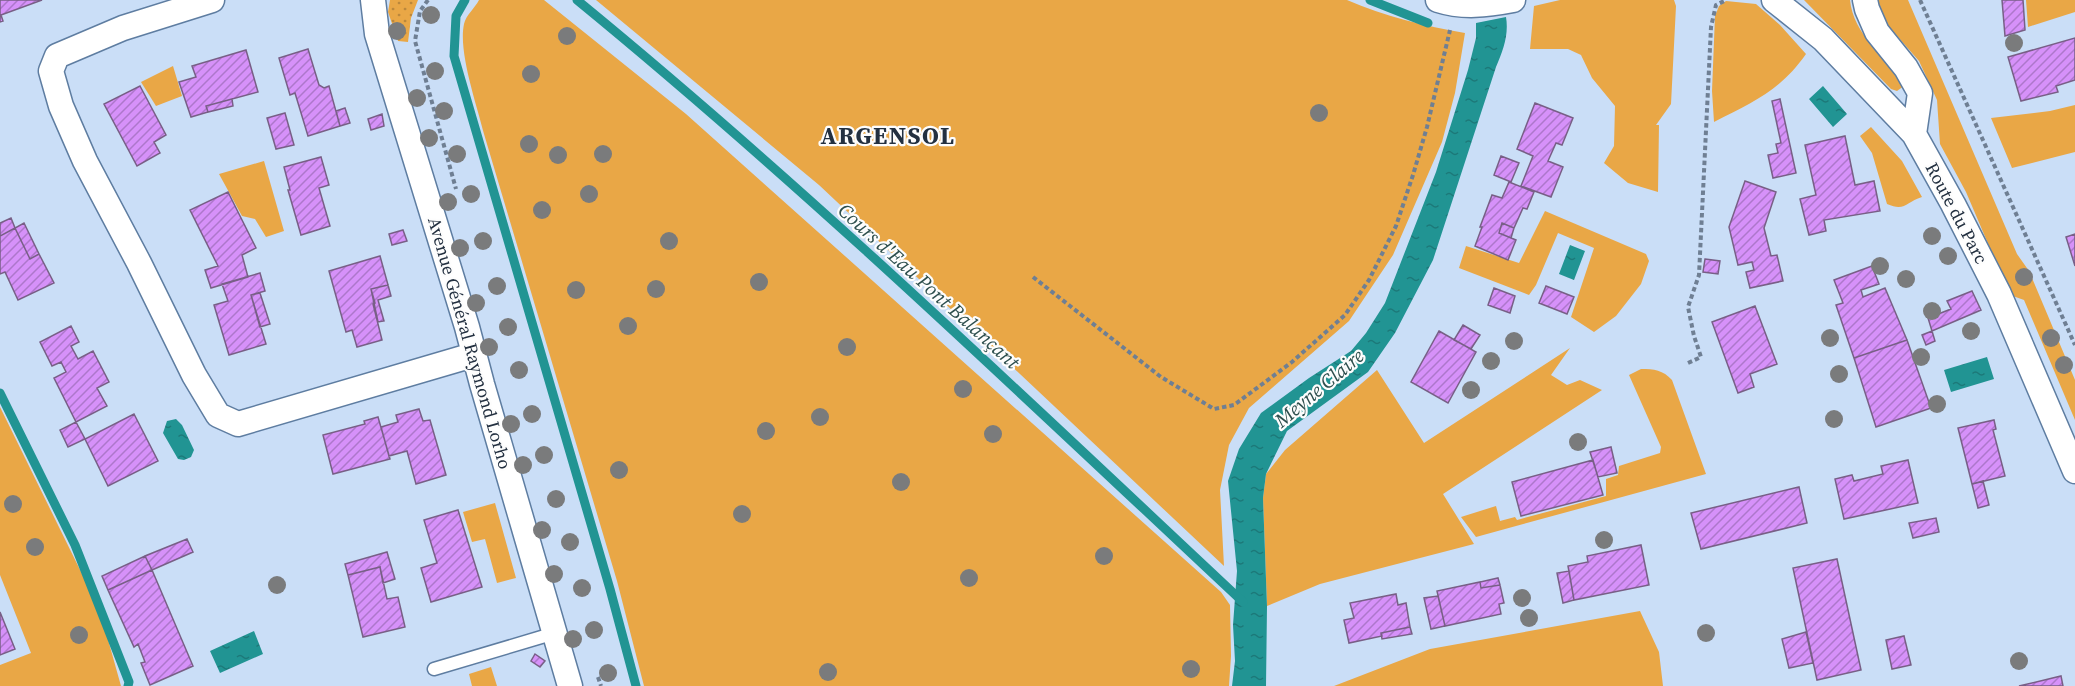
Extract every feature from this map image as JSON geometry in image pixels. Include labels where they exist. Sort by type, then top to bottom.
[{"type":"street","points":[[212,0],[123,28],[57,56],[51,71],[61,106],[85,161],[139,263],[194,375],[218,415],[238,424],[473,355]]},
{"type":"street","name":"Avenue Général Raymond Lorho","points":[[373,0],[377,34],[443,248],[570,686]]},
{"type":"street","points":[[1449,3],[1489,4],[1513,0]]},
{"type":"street","name":"Route du Parc","points":[[1774,0],[1823,39],[1914,134],[1990,275],[2075,471]]},
{"type":"street","points":[[1865,0],[1877,32],[1906,68],[1920,93],[1914,134]]},
{"type":"lane","points":[[434,669],[555,633]]},
{"type":"path","points":[[1688,363],[1701,357],[1688,307],[1699,275],[1711,27],[1716,4],[1726,0]]},
{"type":"path","points":[[1920,0],[2075,345]]},
{"type":"path","points":[[1033,277],[1161,377],[1214,409],[1234,405],[1292,362],[1345,315],[1369,280],[1396,226],[1427,128],[1451,25],[1449,3]]},
{"type":"shaded area","points":[[390,0],[418,0],[411,18],[408,42],[398,41],[388,12]]},
{"type":"shaded area","points":[[479,0],[544,0],[686,114],[1221,592],[1230,605],[1229,686],[644,686],[617,581],[469,79],[464,49],[464,24]]},
{"type":"shaded area","points":[[596,0],[1347,0],[1405,20],[1465,33],[1455,93],[1442,142],[1393,255],[1349,321],[1249,408],[1229,445],[1220,490],[1224,566],[819,185]]},
{"type":"shaded area","points":[[1560,0],[1674,0],[1676,6],[1671,104],[1656,125],[1659,125],[1658,192],[1628,183],[1604,163],[1614,146],[1615,106],[1592,78],[1581,55],[1568,49],[1530,49],[1534,6]]},
{"type":"shaded area","points":[[1804,0],[1850,0],[1852,12],[1864,35],[1908,83],[1897,91],[1891,89]]},
{"type":"shaded area","points":[[1873,0],[1908,0],[2017,254],[2029,271],[2075,380],[2075,420],[2024,300],[2010,295],[1966,192],[1940,144],[1937,100],[1919,61],[1876,12]]},
{"type":"shaded area","points":[[2026,0],[2075,0],[2075,12],[2028,27]]},
{"type":"shaded area","points":[[1726,1],[1756,4],[1780,25],[1806,54],[1776,87],[1714,122],[1712,91],[1715,16],[1719,6]]},
{"type":"shaded area","points":[[173,66],[182,96],[156,106],[141,82]]},
{"type":"shaded area","points":[[2075,105],[2075,152],[2012,168],[1991,118],[2050,111]]},
{"type":"shaded area","points":[[1871,127],[1902,161],[1922,197],[1902,207],[1887,204],[1872,153],[1860,136]]},
{"type":"shaded area","points":[[264,161],[284,231],[266,237],[255,219],[242,216],[219,174]]},
{"type":"shaded area","points":[[1545,211],[1646,254],[1649,261],[1641,284],[1616,316],[1594,332],[1571,317],[1594,248],[1558,233],[1536,285],[1529,295],[1459,268],[1466,246],[1519,263]]},
{"type":"shaded area","points":[[1570,348],[1551,375],[1567,385],[1580,380],[1602,390],[1443,494],[1474,544],[1320,584],[1267,606],[1263,498],[1266,474],[1285,450],[1377,370],[1424,443]]},
{"type":"shaded area","points":[[1641,369],[1658,371],[1672,380],[1706,474],[1476,537],[1461,517],[1496,506],[1500,521],[1515,517],[1517,520],[1606,496],[1606,479],[1618,475],[1619,466],[1660,453],[1661,447],[1629,375]]},
{"type":"shaded area","points":[[0,407],[85,580],[107,636],[121,686],[0,686],[0,665],[31,653],[0,575]]},
{"type":"shaded area","points":[[495,503],[516,578],[497,583],[485,539],[472,542],[463,512]]},
{"type":"shaded area","points":[[1640,611],[1659,652],[1663,686],[1334,686],[1430,649]]},
{"type":"shaded area","points":[[491,667],[497,686],[472,686],[469,674]]},
{"type":"water","name":"Meyne Claire","points":[[1506,17],[1507,30],[1503,49],[1433,260],[1395,333],[1368,372],[1287,431],[1266,474],[1263,498],[1267,606],[1266,686],[1232,686],[1235,661],[1233,625],[1237,571],[1228,481],[1239,449],[1261,413],[1351,351],[1366,333],[1385,303],[1436,172],[1468,70],[1476,38],[1476,23]]},
{"type":"water","points":[[1823,86],[1847,114],[1833,127],[1809,99]]},
{"type":"water","points":[[1570,245],[1585,251],[1574,280],[1559,274]]},
{"type":"water","points":[[1987,357],[1994,379],[1951,392],[1944,370]]},
{"type":"water","points":[[176,419],[182,425],[194,450],[191,457],[184,460],[178,459],[163,433],[167,421]]},
{"type":"water","points":[[254,631],[263,654],[220,673],[210,651]]},
{"type":"building","points":[[0,0],[42,0],[1,15],[3,21],[0,22]]},
{"type":"building","points":[[2002,0],[2023,0],[2025,30],[2005,36]]},
{"type":"building","points":[[2075,38],[2075,80],[2056,86],[2058,92],[2021,101],[2008,57]]},
{"type":"building","points":[[308,49],[319,85],[324,88],[329,86],[340,126],[308,136],[295,93],[290,95],[279,58]]},
{"type":"building","points":[[246,50],[258,92],[206,106],[208,112],[191,117],[179,82],[196,77],[192,66]]},
{"type":"building","points":[[140,86],[166,135],[154,142],[160,153],[137,166],[104,104]]},
{"type":"building","points":[[232,99],[233,106],[208,112],[206,106]]},
{"type":"building","points":[[1780,99],[1796,173],[1773,178],[1768,155],[1778,153],[1776,144],[1781,143],[1772,101]]},
{"type":"building","points":[[1535,103],[1573,118],[1562,145],[1556,143],[1548,161],[1563,167],[1551,197],[1521,186],[1533,156],[1517,149]]},
{"type":"building","points":[[345,108],[350,123],[340,126],[336,111]]},
{"type":"building","points":[[285,113],[294,145],[276,149],[267,118]]},
{"type":"building","points":[[382,114],[384,126],[371,130],[368,119]]},
{"type":"building","points":[[1845,136],[1855,185],[1874,181],[1880,211],[1824,220],[1826,231],[1809,235],[1800,199],[1816,195],[1805,145]]},
{"type":"building","points":[[1501,156],[1519,163],[1511,182],[1494,175]]},
{"type":"building","points":[[321,157],[329,185],[319,188],[330,226],[301,235],[284,167]]},
{"type":"building","points":[[1745,181],[1776,192],[1764,228],[1771,256],[1777,255],[1783,281],[1750,288],[1746,272],[1754,270],[1752,262],[1738,265],[1729,227]]},
{"type":"building","points":[[1509,182],[1534,192],[1527,209],[1523,208],[1514,228],[1502,223],[1499,233],[1516,240],[1508,260],[1475,246],[1492,195],[1502,198]]},
{"type":"building","points":[[228,192],[256,248],[242,255],[248,277],[211,288],[205,270],[218,266],[190,210]]},
{"type":"building","points":[[11,218],[15,228],[0,236],[0,223]]},
{"type":"building","points":[[24,223],[39,254],[30,259],[15,228]]},
{"type":"building","points":[[1502,223],[1514,228],[1511,238],[1499,233]]},
{"type":"building","points":[[15,228],[30,259],[39,254],[54,283],[18,300],[5,272],[0,274],[0,236]]},
{"type":"building","points":[[403,230],[407,241],[392,245],[389,234]]},
{"type":"building","points":[[2075,234],[2075,266],[2066,237]]},
{"type":"building","points":[[380,256],[388,285],[371,289],[382,340],[357,347],[352,330],[346,332],[329,271]]},
{"type":"building","points":[[1705,259],[1720,261],[1718,274],[1703,272]]},
{"type":"building","points":[[1872,266],[1879,284],[1861,290],[1863,297],[1885,288],[1907,340],[1854,358],[1836,305],[1843,303],[1834,280]]},
{"type":"building","points":[[260,273],[265,291],[251,295],[266,344],[229,355],[214,305],[228,301],[222,284]]},
{"type":"building","points":[[388,285],[391,296],[378,300],[384,321],[378,322],[371,289]]},
{"type":"building","points":[[1546,286],[1574,297],[1567,314],[1539,303]]},
{"type":"building","points":[[1494,288],[1515,296],[1510,313],[1488,305]]},
{"type":"building","points":[[1972,291],[1981,310],[1932,331],[1928,318],[1951,309],[1947,301]]},
{"type":"building","points":[[260,293],[270,324],[260,327],[251,295]]},
{"type":"building","points":[[1755,306],[1777,364],[1750,374],[1754,387],[1738,393],[1712,322]]},
{"type":"building","points":[[1463,325],[1480,335],[1471,349],[1454,340]]},
{"type":"building","points":[[71,326],[79,342],[71,346],[78,359],[93,351],[109,382],[97,388],[107,406],[76,422],[54,378],[66,372],[61,362],[52,366],[40,342]]},
{"type":"building","points":[[1439,331],[1476,352],[1448,403],[1411,382]]},
{"type":"building","points":[[1932,331],[1935,341],[1926,345],[1922,335]]},
{"type":"building","points":[[1907,340],[1931,408],[1876,427],[1854,358]]},
{"type":"building","points":[[419,409],[423,421],[430,420],[446,475],[416,484],[407,451],[389,456],[381,427],[398,422],[396,415]]},
{"type":"building","points":[[134,414],[158,461],[108,486],[85,439]]},
{"type":"building","points":[[378,417],[390,459],[333,474],[323,435],[365,424],[364,421]]},
{"type":"building","points":[[1994,420],[1996,429],[1993,430],[2005,476],[1972,484],[1958,428]]},
{"type":"building","points":[[76,422],[85,439],[68,447],[60,430]]},
{"type":"building","points":[[1611,447],[1617,473],[1598,477],[1590,452]]},
{"type":"building","points":[[1593,460],[1603,495],[1521,516],[1512,482]]},
{"type":"building","points":[[1908,460],[1918,503],[1844,519],[1835,479],[1852,475],[1854,481],[1883,474],[1881,466]]},
{"type":"building","points":[[1983,481],[1989,505],[1978,508],[1972,484]]},
{"type":"building","points":[[1799,487],[1807,523],[1701,549],[1691,513]]},
{"type":"building","points":[[458,510],[482,587],[431,602],[421,568],[437,563],[424,520]]},
{"type":"building","points":[[1936,518],[1939,532],[1913,538],[1909,523]]},
{"type":"building","points":[[187,539],[193,552],[152,570],[145,556]]},
{"type":"building","points":[[1641,545],[1649,585],[1574,600],[1568,566],[1588,562],[1587,556]]},
{"type":"building","points":[[387,552],[395,579],[383,583],[380,567],[348,575],[345,564]]},
{"type":"building","points":[[145,556],[152,570],[108,590],[102,576]]},
{"type":"building","points":[[1837,559],[1861,670],[1817,680],[1793,568]]},
{"type":"building","points":[[380,567],[387,599],[398,597],[405,627],[363,637],[348,575]]},
{"type":"building","points":[[152,570],[193,666],[150,685],[141,663],[145,662],[138,644],[134,647],[108,590]]},
{"type":"building","points":[[1569,571],[1574,600],[1563,603],[1557,573]]},
{"type":"building","points":[[1498,578],[1500,585],[1481,588],[1480,582]]},
{"type":"building","points":[[1480,582],[1481,588],[1500,585],[1504,603],[1499,604],[1501,614],[1445,626],[1437,591]]},
{"type":"building","points":[[1396,594],[1398,605],[1406,603],[1410,627],[1349,643],[1344,620],[1354,618],[1350,603]]},
{"type":"building","points":[[1438,596],[1445,626],[1431,629],[1424,598]]},
{"type":"building","points":[[0,612],[15,649],[0,655]]},
{"type":"building","points":[[1410,627],[1412,634],[1382,639],[1381,633]]},
{"type":"building","points":[[1806,632],[1813,663],[1789,668],[1782,639]]},
{"type":"building","points":[[1904,636],[1911,665],[1892,669],[1886,640]]},
{"type":"building","points":[[535,654],[545,661],[540,667],[531,661]]},
{"type":"building","points":[[2061,676],[2063,686],[2019,686]]},
{"type":"waterway","points":[[465,0],[456,16],[454,56],[610,589],[636,686]]},
{"type":"waterway","name":"Cours d'Eau Pont Balançant","points":[[577,0],[832,220],[1243,602]]},
{"type":"waterway","points":[[1370,0],[1428,23]]},
{"type":"waterway","points":[[0,393],[75,545],[129,682],[128,686]]},
{"type":"district","name":"ARGENSOL","points":[[888,135]]}]
